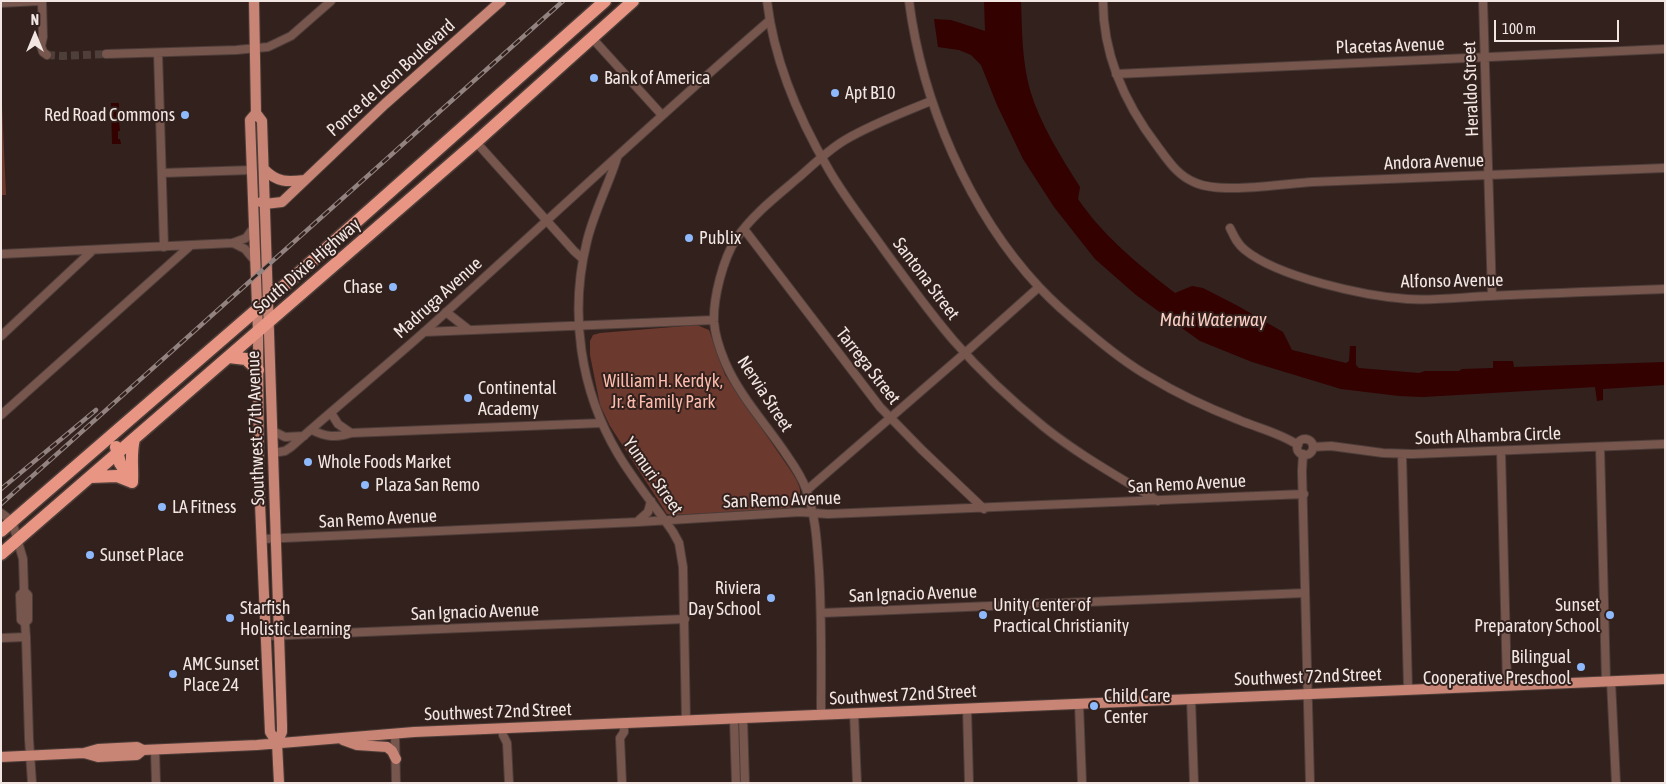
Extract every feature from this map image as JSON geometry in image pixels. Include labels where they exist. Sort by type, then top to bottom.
[{"type":"highway","name":"South Dixie Highway","points":[[1,554],[476,142],[633,1]]},
{"type":"highway","name":"South Dixie Highway","points":[[5,527],[130,421],[440,150],[603,3]]},
{"type":"highway","points":[[557,44],[571,42],[583,37],[592,38],[594,24],[600,17],[603,3]]},
{"type":"highway","points":[[440,150],[464,142],[476,142],[477,129],[487,108]]},
{"type":"highway","points":[[229,357],[246,359],[258,370]]},
{"type":"highway","points":[[130,421],[126,432],[117,444],[117,454],[120,463],[132,482]]},
{"type":"highway","points":[[132,482],[131,455],[134,439]]},
{"type":"highway","points":[[90,477],[117,476],[132,482]]},
{"type":"main road","name":"Southwest 57th Avenue","points":[[254,1],[256,113],[262,121],[273,430],[282,732],[277,743],[279,783]]},
{"type":"main road","name":"Ponce de Leon Boulevard","points":[[265,204],[282,202],[385,104],[500,1]]},
{"type":"main road","name":"Southwest 57th Avenue","points":[[256,113],[250,120],[258,332],[259,470],[270,732],[277,743]]},
{"type":"main road","points":[[251,152],[257,162],[259,197],[265,204]]},
{"type":"main road","points":[[264,169],[278,180],[288,182],[305,180]]},
{"type":"main road","points":[[258,423],[273,453],[259,470]]},
{"type":"main road","name":"Southwest 72nd Street","points":[[1,758],[84,753],[98,748],[136,747],[143,750],[155,750],[508,728],[1665,678]]},
{"type":"main road","points":[[340,738],[357,746],[387,747],[392,751],[396,760]]},
{"type":"street","points":[[1,3],[41,1],[43,37],[41,46],[43,52],[47,55]]},
{"type":"street","points":[[106,54],[268,47],[303,27],[331,1]]},
{"type":"street","name":"Santona Street","points":[[767,1],[777,51],[795,101],[822,158],[881,245],[927,308],[965,353],[1011,398],[1052,434],[1158,501]]},
{"type":"street","points":[[910,1],[917,46],[931,101],[952,152],[975,196],[998,233],[1039,287],[1111,352],[1131,366],[1205,406],[1239,421],[1280,435],[1298,445]]},
{"type":"street","points":[[1103,1],[1105,37],[1116,74]]},
{"type":"street","name":"Heraldo Street","points":[[1483,1],[1492,296]]},
{"type":"street","name":"Madruga Avenue","points":[[273,453],[285,451],[332,413],[618,156],[661,114],[770,20]]},
{"type":"street","points":[[592,38],[661,114]]},
{"type":"street","name":"Placetas Avenue","points":[[1116,74],[1665,50]]},
{"type":"street","points":[[158,52],[164,247]]},
{"type":"street","name":"Andora Avenue","points":[[1116,74],[1136,116],[1172,166],[1186,178],[1205,186],[1226,188],[1311,182],[1665,168]]},
{"type":"street","name":"Nervia Street","points":[[821,715],[821,613],[814,513],[806,490],[791,461],[748,401],[730,372],[722,353],[714,320],[719,285],[730,249],[744,229],[770,202],[822,158],[852,136],[931,101]]},
{"type":"street","points":[[476,142],[574,252],[583,259]]},
{"type":"street","name":"Madruga Avenue","points":[[583,259],[599,204],[618,156]]},
{"type":"street","points":[[162,173],[252,170]]},
{"type":"street","points":[[1,254],[233,243],[246,238],[254,227]]},
{"type":"street","name":"Alfonso Avenue","points":[[1230,228],[1239,245],[1251,254],[1288,272],[1324,283],[1407,299],[1665,289]]},
{"type":"street","name":"Tarrega Street","points":[[744,229],[880,407],[984,509]]},
{"type":"street","points":[[233,243],[245,249],[255,261]]},
{"type":"street","points":[[1,415],[190,246]]},
{"type":"street","points":[[1,336],[93,250]]},
{"type":"street","name":"Yumuri Street","points":[[583,259],[578,325],[586,377],[602,422],[618,455],[678,538],[680,546],[684,578],[686,721]]},
{"type":"street","points":[[806,490],[1039,287]]},
{"type":"street","points":[[446,312],[469,330]]},
{"type":"street","points":[[424,332],[714,320]]},
{"type":"street","points":[[332,413],[338,424],[350,434]]},
{"type":"street","points":[[312,430],[331,437],[340,437],[350,434],[602,422]]},
{"type":"street","points":[[273,430],[285,437],[304,436]]},
{"type":"street","points":[[1306,439],[1311,442],[1313,447],[1310,453],[1304,454],[1298,451],[1298,445],[1302,440],[1306,439]]},
{"type":"street","name":"South Alhambra Circle","points":[[1313,447],[1325,446],[1402,454],[1665,444]]},
{"type":"street","points":[[1600,447],[1609,681],[1616,783]]},
{"type":"street","points":[[1501,451],[1507,685]]},
{"type":"street","points":[[1304,454],[1305,593],[1310,783]]},
{"type":"street","points":[[1402,454],[1408,689]]},
{"type":"street","name":"San Remo Avenue","points":[[262,539],[638,522],[800,512],[828,514],[984,509],[1304,494]]},
{"type":"street","points":[[638,522],[648,512],[651,501]]},
{"type":"street","points":[[1,512],[5,527],[18,540],[23,559],[24,591],[28,595],[28,620],[25,623],[32,783]]},
{"type":"street","points":[[5,527],[18,540]]},
{"type":"street","name":"San Ignacio Avenue","points":[[821,613],[1305,593]]},
{"type":"street","name":"San Ignacio Avenue","points":[[267,636],[685,619]]},
{"type":"street","points":[[1,638],[26,637]]},
{"type":"street","points":[[1191,699],[1194,783]]},
{"type":"street","points":[[1079,704],[1082,783]]},
{"type":"street","points":[[967,708],[969,783]]},
{"type":"street","points":[[854,713],[857,783]]},
{"type":"street","points":[[736,783],[739,718]]},
{"type":"street","points":[[739,718],[745,783]]},
{"type":"street","points":[[619,724],[624,732],[620,738],[622,783]]},
{"type":"street","points":[[508,728],[512,736],[507,743],[509,783]]},
{"type":"street","points":[[395,734],[396,783]]},
{"type":"street","points":[[155,750],[156,783]]},
{"type":"green space","points":[[1,83],[6,195],[1,195]]},
{"type":"green space","name":"William H. Kerdyk, Jr. & Family Park","points":[[697,325],[709,330],[725,375],[797,480],[800,493],[793,507],[786,509],[667,514],[610,426],[600,405],[590,355],[590,341],[593,335]]},
{"type":"water","name":"Mahi Waterway","points":[[984,1],[1021,1],[1024,57],[1030,90],[1045,128],[1080,187],[1078,199],[1111,238],[1135,261],[1175,293],[1192,286],[1203,288],[1283,332],[1292,350],[1346,363],[1349,361],[1350,346],[1356,346],[1356,365],[1359,368],[1419,373],[1425,371],[1493,368],[1493,361],[1513,361],[1514,367],[1665,362],[1665,385],[1603,389],[1603,400],[1597,401],[1595,387],[1423,397],[1399,396],[1341,389],[1252,362],[1200,341],[1136,295],[1095,259],[1054,207],[1023,159],[997,105],[981,65],[971,55],[959,50],[938,47],[934,19],[951,20],[985,31]]},
{"type":"water","points":[[111,103],[119,103],[120,131],[118,131],[118,139],[120,139],[121,144],[112,144]]},
{"type":"tunnel","points":[[47,55],[106,54]]},
{"type":"railway","points":[[1,504],[563,1]]},
{"type":"railway","points":[[1,489],[96,410]]},
{"type":"place","name":"Bank of America","points":[[594,78]]},
{"type":"place","name":"Apt B10","points":[[835,93]]},
{"type":"place","name":"Red Road Commons","points":[[185,115]]},
{"type":"place","name":"Publix","points":[[689,238]]},
{"type":"place","name":"Chase","points":[[393,287]]},
{"type":"place","name":"Continental Academy","points":[[468,398]]},
{"type":"place","name":"Whole Foods Market","points":[[308,462]]},
{"type":"place","name":"Plaza San Remo","points":[[365,485]]},
{"type":"place","name":"LA Fitness","points":[[162,507]]},
{"type":"place","name":"Sunset Place","points":[[90,555]]},
{"type":"place","name":"Riviera Day School","points":[[771,598]]},
{"type":"place","name":"Unity Center of Practical Christianity","points":[[983,615]]},
{"type":"place","name":"Sunset Preparatory School","points":[[1610,615]]},
{"type":"place","name":"Starfish Holistic Learning","points":[[230,618]]},
{"type":"place","name":"Bilingual Cooperative Preschool","points":[[1581,667]]},
{"type":"place","name":"AMC Sunset Place 24","points":[[173,674]]},
{"type":"place","name":"Child Care Center","points":[[1094,706]]}]
